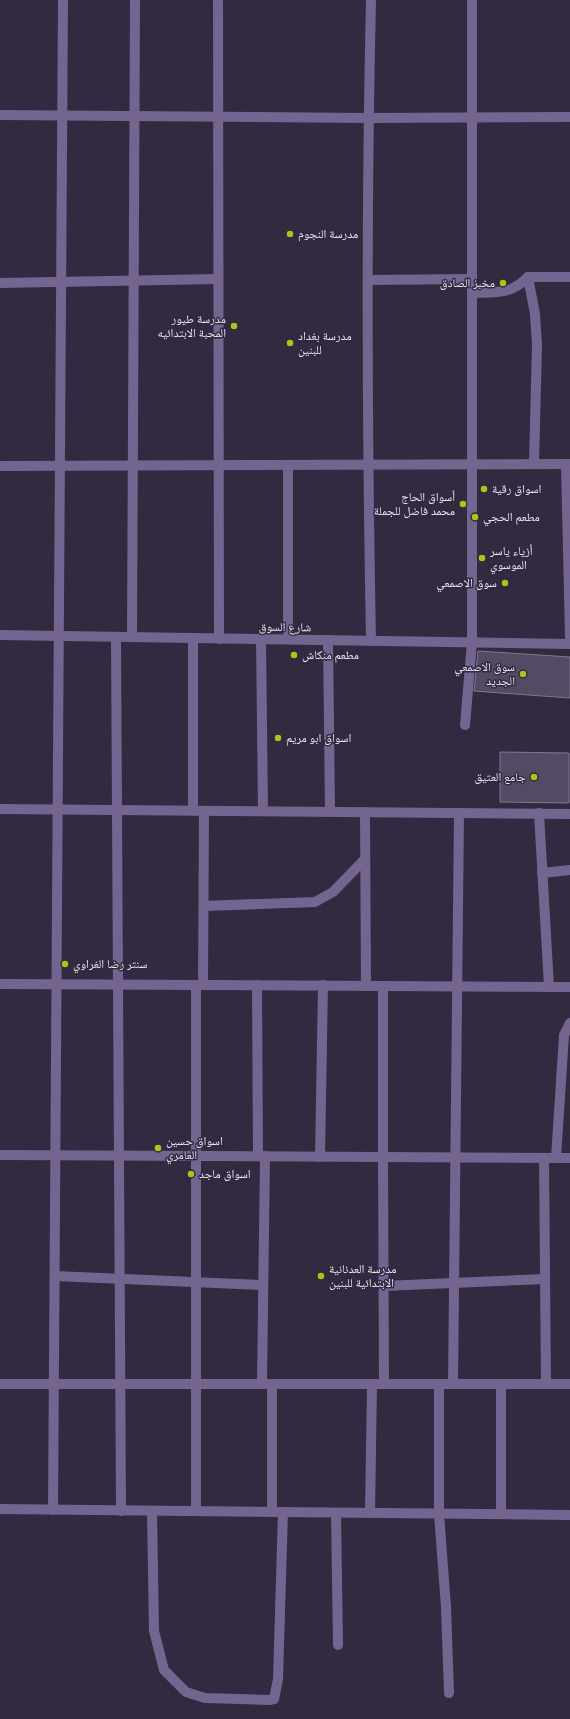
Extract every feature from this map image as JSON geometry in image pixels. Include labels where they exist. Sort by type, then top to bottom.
[{"type":"street","points":[[53,1510],[63,0]]},
{"type":"street","points":[[132,637],[134,0]]},
{"type":"street","points":[[218,0],[219,639]]},
{"type":"street","points":[[371,0],[368,118],[368,465],[371,641]]},
{"type":"street","points":[[465,725],[472,642],[472,0]]},
{"type":"street","points":[[0,115],[368,118],[570,117]]},
{"type":"street","points":[[472,293],[515,289],[528,276],[570,277]]},
{"type":"street","points":[[528,276],[536,314],[537,345],[534,464]]},
{"type":"street","points":[[0,282],[218,279]]},
{"type":"street","points":[[368,280],[472,279]]},
{"type":"street","points":[[0,466],[568,464],[570,637]]},
{"type":"street","points":[[288,465],[288,640]]},
{"type":"street","name":"شارع السوق","points":[[0,635],[570,644]]},
{"type":"street","points":[[116,637],[121,1510]]},
{"type":"street","points":[[193,638],[193,811]]},
{"type":"street","points":[[261,639],[263,811]]},
{"type":"street","points":[[328,640],[330,812]]},
{"type":"street","points":[[0,809],[570,814]]},
{"type":"street","points":[[196,1511],[195,1384],[197,1282],[195,1156],[204,906],[204,811]]},
{"type":"street","points":[[365,812],[366,986]]},
{"type":"street","points":[[453,1384],[459,813]]},
{"type":"street","points":[[539,813],[548,987]]},
{"type":"street","points":[[204,906],[315,902],[333,892],[365,859]]},
{"type":"street","points":[[542,873],[570,870]]},
{"type":"street","points":[[0,984],[570,987]]},
{"type":"street","points":[[257,985],[262,1156],[262,1285],[272,1512]]},
{"type":"street","points":[[320,1157],[324,985]]},
{"type":"street","points":[[383,986],[382,1157],[384,1384]]},
{"type":"street","points":[[556,1158],[564,1035],[570,1023]]},
{"type":"street","points":[[0,1154],[570,1158]]},
{"type":"street","points":[[544,1158],[546,1384]]},
{"type":"street","points":[[55,1276],[262,1285]]},
{"type":"street","points":[[384,1286],[545,1279]]},
{"type":"street","points":[[0,1384],[570,1384]]},
{"type":"street","points":[[501,1384],[501,1514]]},
{"type":"street","points":[[370,1513],[372,1385]]},
{"type":"street","points":[[438,1385],[439,1514],[446,1607],[449,1693]]},
{"type":"street","points":[[0,1509],[570,1515]]},
{"type":"street","points":[[152,1511],[154,1630],[164,1670],[186,1692],[205,1698],[269,1700],[274,1699],[278,1679],[283,1512]]},
{"type":"street","points":[[336,1513],[338,1645]]},
{"type":"building","name":"سوق الاصمعي الجديد","points":[[478,651],[570,657],[570,698],[474,691]]},
{"type":"building","name":"جامع العتيق","points":[[500,752],[569,753],[569,803],[500,802]]},
{"type":"place","name":"مدرسة النجوم","points":[[290,234]]},
{"type":"place","name":"مخبز الصادق","points":[[503,283]]},
{"type":"place","name":"مدرسة طيور المحبة الابتدائيه","points":[[234,326]]},
{"type":"place","name":"مدرسة بغداد للبنين","points":[[290,343]]},
{"type":"place","name":"اسواق رقية","points":[[484,489]]},
{"type":"place","name":"أسواق الحاج محمد فاضل للجملة","points":[[463,504]]},
{"type":"place","name":"مطعم الحجي","points":[[475,517]]},
{"type":"place","name":"أزياء ياسر الموسوي","points":[[482,558]]},
{"type":"place","name":"سوق الاصمعي","points":[[505,583]]},
{"type":"place","name":"مطعم منكاش","points":[[294,655]]},
{"type":"place","name":"سوق الاصمعي الجديد","points":[[523,674]]},
{"type":"place","name":"اسواق ابو مريم","points":[[278,738]]},
{"type":"place","name":"جامع العتيق","points":[[534,777]]},
{"type":"place","name":"سنتر رضا الغراوي","points":[[65,964]]},
{"type":"place","name":"اسواق حسين العامري","points":[[158,1148]]},
{"type":"place","name":"اسواق ماجد","points":[[191,1174]]},
{"type":"place","name":"مدرسة العدنانية الابتدائية للبنين","points":[[321,1276]]}]
